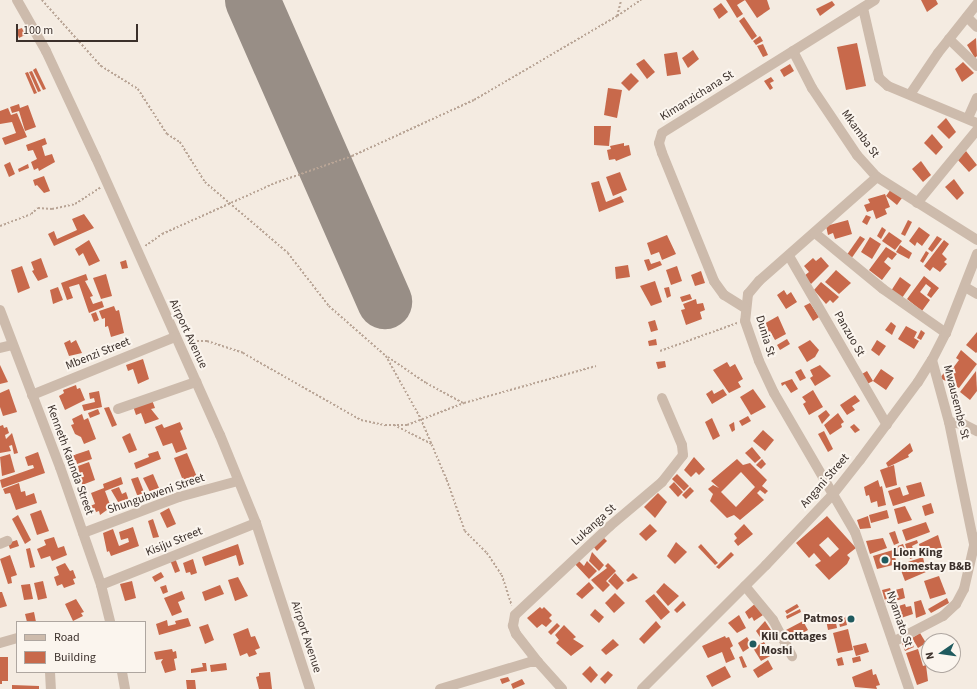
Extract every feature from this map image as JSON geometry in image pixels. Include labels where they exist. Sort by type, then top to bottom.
[{"type":"street","name":"Airport Avenue","points":[[17,0],[46,51],[196,382],[256,523],[310,689]]},
{"type":"street","name":"Kimanzichana St","points":[[745,308],[724,295],[714,281],[660,143],[662,133],[875,0]]},
{"type":"street","points":[[910,93],[949,39],[977,4]]},
{"type":"street","points":[[863,8],[879,78],[888,86],[910,93],[973,120],[977,98]]},
{"type":"street","points":[[967,17],[977,27]]},
{"type":"street","points":[[949,39],[977,66]]},
{"type":"street","name":"Mkamba St","points":[[793,51],[812,88],[857,155],[877,177],[928,211],[977,240]]},
{"type":"street","points":[[917,203],[977,130]]},
{"type":"street","name":"Dunia St","points":[[834,493],[774,393],[759,361],[745,321],[745,308],[748,294],[877,177]]},
{"type":"street","points":[[816,233],[883,289],[946,332]]},
{"type":"street","name":"Angani Street","points":[[642,689],[745,586],[834,493],[887,425],[932,360],[946,332],[977,254]]},
{"type":"street","name":"Panzuo St","points":[[789,256],[887,425]]},
{"type":"street","points":[[965,287],[977,294]]},
{"type":"street","name":"Kenneth Kaunda Street","points":[[0,310],[101,584],[110,621]]},
{"type":"street","name":"Mbenzi Street","points":[[32,395],[176,339]]},
{"type":"street","points":[[0,348],[12,345]]},
{"type":"street","name":"Mwausembe St","points":[[932,360],[949,422],[974,544]]},
{"type":"street","points":[[118,409],[196,382]]},
{"type":"street","name":"Lukanga St","points":[[515,615],[610,526],[662,482],[679,463],[683,455],[682,445],[662,398]]},
{"type":"street","points":[[949,422],[963,424],[977,431]]},
{"type":"street","name":"Shungubweni Street","points":[[83,533],[179,497],[238,481]]},
{"type":"street","name":"Nyamato St","points":[[834,493],[855,532],[909,689]]},
{"type":"street","name":"Kisiju Street","points":[[101,584],[256,523]]},
{"type":"street","points":[[893,642],[943,616],[956,604],[964,590],[977,534]]},
{"type":"street","points":[[745,586],[773,620],[792,656]]},
{"type":"street","points":[[515,615],[513,626],[516,634],[562,689]]},
{"type":"street","points":[[0,643],[16,638]]},
{"type":"street","points":[[440,689],[472,685],[530,662],[538,662]]},
{"type":"street","points":[[50,673],[51,689]]},
{"type":"street","points":[[122,673],[125,689]]},
{"type":"path","points":[[42,0],[101,66],[138,89],[167,134],[180,142],[205,182],[248,217],[288,253],[329,306],[386,356],[426,383],[464,403]]},
{"type":"path","points":[[618,16],[621,0]]},
{"type":"path","points":[[137,252],[162,234],[229,203],[420,127],[519,76],[618,16],[641,0]]},
{"type":"path","points":[[0,226],[31,214],[38,208],[52,209],[75,204],[107,185]]},
{"type":"path","points":[[660,351],[745,321]]},
{"type":"path","points":[[176,339],[207,341],[243,353],[361,420],[394,425],[406,425],[464,403],[596,366]]},
{"type":"path","points":[[386,356],[421,419],[465,531],[488,553],[502,576],[515,615]]},
{"type":"path","points":[[394,425],[432,444]]},
{"type":"building","points":[[726,0],[745,0],[737,5],[743,14],[737,18]]},
{"type":"building","points":[[745,0],[767,0],[770,9],[757,18]]},
{"type":"building","points":[[921,0],[936,0],[938,4],[927,12]]},
{"type":"building","points":[[832,1],[835,5],[820,16],[816,9]]},
{"type":"building","points":[[721,3],[728,12],[719,19],[713,9]]},
{"type":"building","points":[[744,17],[757,36],[752,40],[739,21]]},
{"type":"building","points":[[22,28],[25,35],[19,38],[16,30]]},
{"type":"building","points":[[760,36],[763,41],[756,45],[753,41]]},
{"type":"building","points":[[976,38],[977,56],[975,58],[967,45]]},
{"type":"building","points":[[857,43],[866,86],[846,90],[837,47]]},
{"type":"building","points":[[763,44],[768,55],[763,57],[757,46]]},
{"type":"building","points":[[693,50],[699,59],[688,68],[682,58]]},
{"type":"building","points":[[677,52],[681,74],[667,76],[664,54]]},
{"type":"building","points":[[644,59],[655,72],[647,79],[636,64]]},
{"type":"building","points":[[963,62],[974,73],[962,82],[955,69]]},
{"type":"building","points":[[790,64],[794,71],[784,77],[780,70]]},
{"type":"building","points":[[36,68],[46,89],[43,90],[33,70]]},
{"type":"building","points":[[32,71],[41,91],[38,92],[29,72]]},
{"type":"building","points":[[28,72],[37,93],[34,94],[25,73]]},
{"type":"building","points":[[631,73],[639,81],[629,91],[621,83]]},
{"type":"building","points":[[771,77],[774,81],[770,83],[773,88],[770,90],[764,81]]},
{"type":"building","points":[[608,88],[622,90],[617,118],[604,115]]},
{"type":"building","points":[[19,104],[20,108],[28,105],[36,127],[25,131],[19,111],[12,113],[10,107]]},
{"type":"building","points":[[8,108],[11,115],[17,113],[27,137],[5,145],[2,138],[16,133],[12,122],[0,124],[0,111]]},
{"type":"building","points":[[946,118],[956,132],[949,139],[937,127]]},
{"type":"building","points":[[594,126],[611,126],[609,146],[594,145]]},
{"type":"building","points":[[932,134],[943,147],[936,155],[924,143]]},
{"type":"building","points":[[45,138],[47,144],[42,146],[45,156],[52,154],[55,162],[39,171],[38,168],[34,170],[31,162],[37,159],[33,150],[28,151],[26,145]]},
{"type":"building","points":[[624,143],[624,146],[629,145],[631,155],[616,161],[615,159],[609,160],[607,150],[611,149],[610,146]]},
{"type":"building","points":[[966,151],[977,165],[969,172],[957,159]]},
{"type":"building","points":[[921,161],[931,175],[923,182],[912,169]]},
{"type":"building","points":[[10,162],[15,174],[9,177],[4,165]]},
{"type":"building","points":[[28,164],[29,168],[19,172],[18,169]]},
{"type":"building","points":[[620,172],[627,190],[613,196],[606,177]]},
{"type":"building","points":[[44,176],[50,191],[44,193],[37,185],[35,186],[33,180]]},
{"type":"building","points":[[954,179],[964,193],[957,200],[945,187]]},
{"type":"building","points":[[599,181],[606,202],[621,196],[624,202],[599,212],[591,183]]},
{"type":"building","points":[[891,189],[902,198],[897,205],[886,196]]},
{"type":"building","points":[[885,194],[890,207],[885,209],[887,214],[876,219],[873,210],[867,212],[864,205],[870,203],[868,199]]},
{"type":"building","points":[[84,214],[94,228],[54,246],[48,234],[54,231],[57,239],[77,230],[72,219]]},
{"type":"building","points":[[866,215],[871,217],[867,225],[862,222]]},
{"type":"building","points":[[848,220],[852,234],[835,239],[833,233],[828,235],[826,226]]},
{"type":"building","points":[[908,220],[912,222],[905,236],[901,234]]},
{"type":"building","points":[[882,227],[886,230],[881,239],[877,236]]},
{"type":"building","points":[[919,227],[930,235],[922,246],[917,242],[915,246],[909,241]]},
{"type":"building","points":[[889,232],[902,241],[895,250],[882,241]]},
{"type":"building","points":[[667,235],[676,254],[662,260],[659,252],[651,255],[647,243]]},
{"type":"building","points":[[860,236],[865,239],[851,259],[846,256]]},
{"type":"building","points":[[937,236],[942,239],[932,252],[928,249]]},
{"type":"building","points":[[870,237],[881,244],[872,259],[861,252]]},
{"type":"building","points":[[89,240],[100,261],[89,266],[83,253],[79,256],[75,249]]},
{"type":"building","points":[[944,240],[949,244],[942,254],[947,259],[944,262],[947,264],[940,272],[933,267],[930,271],[924,266]]},
{"type":"building","points":[[900,245],[912,253],[909,259],[896,252]]},
{"type":"building","points":[[886,247],[897,254],[892,260],[888,257],[884,262],[891,268],[882,280],[869,270]]},
{"type":"building","points":[[926,251],[929,253],[923,263],[920,261]]},
{"type":"building","points":[[821,257],[829,266],[811,284],[804,276],[809,272],[804,266],[813,258],[816,261]]},
{"type":"building","points":[[41,258],[48,277],[38,281],[32,271],[34,270],[31,262]]},
{"type":"building","points":[[649,259],[651,264],[660,261],[662,265],[648,271],[644,260]]},
{"type":"building","points":[[126,260],[128,268],[122,269],[120,262]]},
{"type":"building","points":[[628,265],[630,277],[616,279],[615,267]]},
{"type":"building","points":[[22,266],[30,288],[18,293],[11,270]]},
{"type":"building","points":[[677,266],[682,281],[671,285],[666,270]]},
{"type":"building","points":[[836,270],[851,283],[839,294],[825,282]]},
{"type":"building","points":[[701,271],[705,283],[695,286],[691,275]]},
{"type":"building","points":[[86,274],[88,280],[85,281],[93,296],[90,297],[93,304],[102,301],[104,307],[89,313],[79,284],[69,287],[73,298],[67,300],[61,283]]},
{"type":"building","points":[[106,274],[112,296],[101,299],[93,278]]},
{"type":"building","points":[[924,276],[939,288],[931,298],[927,295],[931,288],[926,284],[920,292],[930,300],[922,311],[907,299]]},
{"type":"building","points":[[900,277],[911,285],[902,298],[891,291]]},
{"type":"building","points":[[655,281],[662,302],[651,306],[640,286]]},
{"type":"building","points":[[821,282],[839,297],[833,303],[830,300],[826,304],[814,290]]},
{"type":"building","points":[[58,287],[63,300],[53,304],[50,290]]},
{"type":"building","points":[[669,287],[671,296],[667,298],[664,288]]},
{"type":"building","points":[[784,290],[787,295],[791,292],[797,302],[786,309],[777,295]]},
{"type":"building","points":[[690,294],[692,299],[682,302],[680,297]]},
{"type":"building","points":[[696,299],[697,304],[703,303],[705,310],[700,312],[702,319],[686,325],[681,310],[685,309],[683,304]]},
{"type":"building","points":[[810,303],[819,317],[813,321],[804,306]]},
{"type":"building","points":[[114,306],[116,311],[119,310],[124,333],[111,337],[108,326],[105,327],[105,318],[102,319],[99,311]]},
{"type":"building","points":[[96,312],[99,320],[94,322],[91,314]]},
{"type":"building","points":[[778,316],[786,334],[775,340],[770,331],[766,333],[762,325]]},
{"type":"building","points":[[655,320],[658,330],[651,332],[648,322]]},
{"type":"building","points":[[891,322],[896,326],[892,335],[885,330]]},
{"type":"building","points":[[906,326],[917,332],[914,338],[919,341],[914,349],[898,339]]},
{"type":"building","points":[[921,330],[925,333],[921,340],[917,338]]},
{"type":"building","points":[[977,332],[977,352],[976,353],[966,345]]},
{"type":"building","points":[[656,339],[657,345],[649,346],[648,341]]},
{"type":"building","points":[[787,339],[790,344],[780,350],[777,345]]},
{"type":"building","points":[[70,340],[71,343],[76,340],[82,353],[69,356],[64,343]]},
{"type":"building","points":[[810,340],[819,350],[815,357],[807,362],[798,347]]},
{"type":"building","points":[[877,340],[886,346],[879,356],[871,350]]},
{"type":"building","points":[[961,350],[977,364],[959,388],[940,378],[950,365],[953,368],[959,360],[956,358]]},
{"type":"building","points":[[143,359],[149,379],[138,384],[133,369],[128,371],[126,365]]},
{"type":"building","points":[[665,361],[666,367],[658,369],[656,362]]},
{"type":"building","points":[[727,362],[730,367],[735,364],[743,379],[738,382],[741,387],[729,393],[713,370]]},
{"type":"building","points":[[0,365],[8,382],[0,384]]},
{"type":"building","points":[[820,365],[831,376],[815,386],[810,378],[813,376],[810,370]]},
{"type":"building","points":[[801,369],[806,378],[800,381],[795,372]]},
{"type":"building","points":[[881,369],[894,378],[886,390],[873,381]]},
{"type":"building","points":[[867,371],[873,381],[867,384],[862,374]]},
{"type":"building","points":[[976,371],[977,391],[970,400],[960,392]]},
{"type":"building","points":[[792,379],[798,389],[791,393],[785,384],[782,386],[781,383]]},
{"type":"building","points":[[76,385],[77,389],[80,388],[85,400],[65,410],[59,396],[64,393],[63,390]]},
{"type":"building","points":[[9,389],[17,412],[3,416],[0,407],[0,393]]},
{"type":"building","points":[[723,389],[727,395],[712,404],[706,394],[712,390],[714,394]]},
{"type":"building","points":[[753,389],[766,407],[751,415],[740,397]]},
{"type":"building","points":[[813,390],[823,407],[809,415],[803,404],[806,402],[802,397]]},
{"type":"building","points":[[99,391],[102,407],[84,411],[82,405],[95,402],[94,398],[90,399],[89,393]]},
{"type":"building","points":[[855,395],[860,401],[852,406],[855,410],[847,415],[840,405]]},
{"type":"building","points":[[152,400],[155,408],[151,409],[159,419],[145,424],[141,413],[136,415],[133,406]]},
{"type":"building","points":[[109,407],[117,425],[112,427],[104,408]]},
{"type":"building","points":[[98,409],[100,414],[90,418],[88,413]]},
{"type":"building","points":[[826,410],[830,415],[822,424],[818,416]]},
{"type":"building","points":[[838,413],[844,422],[841,424],[842,427],[830,435],[824,425]]},
{"type":"building","points":[[82,414],[84,420],[88,418],[96,439],[84,444],[81,437],[75,434],[71,425],[74,424],[72,419]]},
{"type":"building","points":[[748,416],[751,421],[742,426],[739,421]]},
{"type":"building","points":[[712,418],[720,436],[713,440],[705,422]]},
{"type":"building","points":[[180,422],[183,429],[180,431],[187,449],[176,453],[172,443],[163,446],[155,427],[162,424],[164,428]]},
{"type":"building","points":[[734,422],[735,430],[732,432],[729,425]]},
{"type":"building","points":[[854,424],[860,430],[855,433],[850,427]]},
{"type":"building","points":[[3,425],[4,428],[7,427],[9,433],[5,435],[6,439],[12,433],[18,453],[14,454],[12,445],[9,446],[11,451],[0,453],[0,426]]},
{"type":"building","points":[[763,430],[774,440],[765,451],[753,441]]},
{"type":"building","points":[[824,431],[833,449],[828,452],[818,434]]},
{"type":"building","points":[[130,433],[137,450],[129,453],[122,437]]},
{"type":"building","points":[[910,443],[913,451],[908,455],[909,457],[888,467],[886,463]]},
{"type":"building","points":[[752,447],[761,458],[755,463],[745,453]]},
{"type":"building","points":[[89,450],[92,459],[77,464],[76,460],[73,461],[71,456]]},
{"type":"building","points":[[158,451],[161,459],[136,469],[134,463],[149,457],[148,454]]},
{"type":"building","points":[[38,452],[45,473],[2,488],[0,480],[34,468],[33,465],[28,466],[25,457]]},
{"type":"building","points":[[187,453],[197,477],[184,483],[174,458]]},
{"type":"building","points":[[10,454],[15,472],[2,476],[0,457]]},
{"type":"building","points":[[694,457],[705,469],[699,475],[696,472],[691,477],[684,470]]},
{"type":"building","points":[[737,459],[743,465],[750,463],[767,480],[762,486],[768,491],[765,494],[760,490],[757,493],[764,500],[740,520],[734,515],[727,518],[710,501],[713,494],[708,489],[713,485],[719,488],[711,481]],"holes":[[[741,472],[755,487],[736,507],[721,492]]]},
{"type":"building","points":[[762,459],[766,464],[761,469],[756,465]]},
{"type":"building","points":[[89,462],[95,480],[82,485],[78,466]]},
{"type":"building","points":[[894,465],[897,485],[886,488],[880,470]]},
{"type":"building","points":[[153,474],[159,488],[150,492],[143,478]]},
{"type":"building","points":[[677,474],[689,486],[684,491],[672,479]]},
{"type":"building","points":[[121,477],[123,484],[105,491],[111,507],[100,515],[99,511],[93,513],[90,506],[95,504],[91,493],[104,488],[103,484]]},
{"type":"building","points":[[138,477],[146,497],[139,500],[131,479]]},
{"type":"building","points":[[878,480],[880,487],[882,486],[886,505],[878,507],[877,501],[871,503],[869,495],[866,496],[864,487]]},
{"type":"building","points":[[674,482],[683,492],[678,497],[669,487]]},
{"type":"building","points":[[921,482],[925,496],[893,506],[888,491],[900,487],[903,496],[909,494],[906,486]]},
{"type":"building","points":[[19,483],[21,492],[25,491],[26,496],[34,493],[37,503],[16,510],[10,493],[5,494],[3,489]]},
{"type":"building","points":[[119,487],[122,494],[126,492],[130,504],[121,507],[111,490]]},
{"type":"building","points":[[690,487],[694,491],[686,499],[682,495]]},
{"type":"building","points":[[658,493],[667,502],[655,518],[644,507]]},
{"type":"building","points":[[931,503],[934,513],[925,516],[922,506]]},
{"type":"building","points":[[905,506],[912,520],[898,524],[894,509]]},
{"type":"building","points":[[169,508],[176,524],[167,528],[160,513]]},
{"type":"building","points":[[41,510],[49,531],[37,535],[30,514]]},
{"type":"building","points":[[887,510],[889,518],[871,523],[869,515]]},
{"type":"building","points":[[18,515],[31,540],[25,544],[12,519]]},
{"type":"building","points":[[827,516],[856,548],[847,555],[850,558],[847,564],[829,580],[815,565],[821,561],[814,553],[809,558],[796,543]],"holes":[[[828,537],[839,549],[830,557],[819,545]]]},
{"type":"building","points":[[868,516],[871,528],[860,529],[857,520]]},
{"type":"building","points":[[153,519],[159,537],[153,538],[148,521]]},
{"type":"building","points":[[926,522],[930,532],[906,541],[902,530]]},
{"type":"building","points":[[650,524],[657,531],[646,541],[639,534]]},
{"type":"building","points":[[744,524],[753,534],[738,546],[734,541],[737,538],[734,534]]},
{"type":"building","points":[[133,527],[139,546],[111,556],[109,551],[107,552],[103,533],[113,529],[119,546],[129,542],[128,538],[121,540],[119,532]]},
{"type":"building","points":[[895,531],[899,543],[894,545],[889,533]]},
{"type":"building","points":[[938,535],[942,548],[922,555],[919,544]]},
{"type":"building","points":[[602,536],[607,541],[597,551],[593,546]]},
{"type":"building","points":[[54,537],[58,548],[64,546],[67,555],[52,561],[50,556],[41,559],[37,549],[46,545],[44,540]]},
{"type":"building","points":[[883,538],[887,548],[870,554],[866,541]]},
{"type":"building","points":[[17,540],[19,546],[10,549],[8,543]]},
{"type":"building","points":[[917,540],[918,543],[912,546],[916,557],[910,559],[905,544]]},
{"type":"building","points":[[676,542],[687,552],[675,564],[667,556]]},
{"type":"building","points":[[238,544],[244,564],[239,566],[236,555],[205,566],[202,557]]},
{"type":"building","points":[[701,544],[718,563],[715,565],[698,547]]},
{"type":"building","points":[[903,544],[906,552],[897,555],[895,547]]},
{"type":"building","points":[[30,548],[35,567],[30,568],[26,549]]},
{"type":"building","name":"Lion King Homestay B&B","points":[[893,550],[897,564],[877,569],[873,556]]},
{"type":"building","points":[[592,552],[604,565],[599,571],[589,561]]},
{"type":"building","points":[[731,552],[734,555],[719,569],[716,567]]},
{"type":"building","points":[[10,555],[17,575],[11,577],[12,583],[8,584],[0,559]]},
{"type":"building","points":[[923,557],[926,572],[905,581],[899,565]]},
{"type":"building","points":[[175,558],[180,571],[175,573],[170,560]]},
{"type":"building","points":[[193,559],[197,573],[191,575],[190,572],[186,573],[183,563]]},
{"type":"building","points":[[577,559],[584,566],[587,561],[597,571],[589,579],[573,562]]},
{"type":"building","points":[[65,563],[70,571],[73,570],[76,578],[73,579],[75,584],[64,588],[62,584],[57,586],[54,577],[59,575],[56,567]]},
{"type":"building","points":[[608,563],[616,571],[606,581],[610,585],[603,592],[591,580],[607,568],[605,566]]},
{"type":"building","points":[[161,572],[164,577],[155,582],[152,577]]},
{"type":"building","points":[[615,573],[624,583],[617,590],[608,581]]},
{"type":"building","points":[[633,573],[638,578],[628,582],[626,580]]},
{"type":"building","points":[[939,576],[946,594],[930,599],[924,581]]},
{"type":"building","points":[[238,577],[248,596],[235,601],[228,580]]},
{"type":"building","points":[[43,581],[47,598],[38,600],[34,583]]},
{"type":"building","points":[[132,581],[136,598],[125,601],[120,584]]},
{"type":"building","points":[[589,582],[594,588],[582,599],[576,594]]},
{"type":"building","points":[[664,583],[679,596],[668,606],[656,592]]},
{"type":"building","points":[[30,584],[33,599],[24,600],[21,585]]},
{"type":"building","points":[[166,585],[168,592],[163,594],[160,587]]},
{"type":"building","points":[[220,585],[224,594],[205,601],[202,592]]},
{"type":"building","points":[[890,588],[891,591],[903,588],[905,598],[886,604],[882,590]]},
{"type":"building","points":[[182,591],[185,599],[178,602],[182,612],[172,616],[164,598]]},
{"type":"building","points":[[0,592],[2,592],[7,606],[0,608]]},
{"type":"building","points":[[615,593],[625,603],[614,613],[605,603]]},
{"type":"building","points":[[654,594],[670,612],[661,620],[645,601]]},
{"type":"building","points":[[947,598],[949,603],[931,613],[928,609]]},
{"type":"building","points":[[76,599],[84,612],[81,613],[83,616],[73,621],[65,604]]},
{"type":"building","points":[[921,600],[926,614],[916,618],[914,602]]},
{"type":"building","points":[[683,601],[686,605],[677,613],[674,610]]},
{"type":"building","points":[[756,603],[763,615],[754,621],[752,617],[749,619],[745,612]]},
{"type":"building","points":[[797,604],[799,607],[787,614],[785,611]]},
{"type":"building","points":[[905,604],[906,607],[911,606],[913,614],[895,620],[892,608]]},
{"type":"building","points":[[540,607],[542,609],[544,607],[552,615],[549,618],[552,621],[546,627],[542,624],[537,628],[527,618]]},
{"type":"building","points":[[595,609],[604,617],[599,623],[590,615]]},
{"type":"building","points":[[800,609],[801,612],[787,619],[786,616]]},
{"type":"building","points":[[34,612],[36,621],[27,621],[25,614]]},
{"type":"building","points":[[739,615],[746,628],[737,633],[728,623]]},
{"type":"building","points":[[845,616],[847,625],[840,627],[838,618]]},
{"type":"building","points":[[188,618],[191,626],[159,635],[156,624],[167,620],[168,626],[176,624],[175,621]]},
{"type":"building","points":[[835,618],[837,628],[828,630],[826,620]]},
{"type":"building","points":[[656,621],[661,627],[644,644],[639,639]]},
{"type":"building","points":[[765,621],[771,630],[762,640],[756,631]]},
{"type":"building","points":[[803,621],[808,630],[791,639],[786,630]]},
{"type":"building","points":[[557,623],[560,626],[551,635],[548,632]]},
{"type":"building","points":[[208,624],[214,640],[205,644],[199,627]]},
{"type":"building","points":[[564,625],[576,637],[573,639],[584,646],[571,656],[556,643],[559,640],[555,635]]},
{"type":"building","points":[[248,628],[251,637],[255,636],[260,648],[255,650],[257,654],[249,657],[247,653],[240,656],[233,634]]},
{"type":"building","points":[[848,629],[853,650],[838,653],[833,633]]},
{"type":"building","points":[[920,633],[921,646],[918,648],[912,638]]},
{"type":"building","points":[[725,636],[726,638],[729,637],[733,646],[730,648],[735,659],[726,663],[722,652],[708,658],[702,646]]},
{"type":"building","points":[[747,637],[752,646],[743,652],[738,643]]},
{"type":"building","points":[[613,639],[619,645],[606,655],[601,650]]},
{"type":"building","points":[[910,639],[914,647],[905,651],[902,643]]},
{"type":"building","points":[[764,642],[772,655],[761,661],[753,648]]},
{"type":"building","points":[[866,643],[869,652],[856,656],[853,646]]},
{"type":"building","points":[[172,649],[173,652],[176,651],[177,658],[174,659],[176,670],[165,673],[161,662],[163,659],[156,660],[154,652]]},
{"type":"building","points":[[918,649],[921,659],[921,673],[927,673],[928,681],[917,685],[906,653]]},
{"type":"building","points":[[742,656],[747,667],[743,668],[739,657]]},
{"type":"building","points":[[860,656],[861,661],[853,663],[852,658]]},
{"type":"building","points":[[0,657],[8,657],[8,681],[2,681],[2,684],[0,684]]},
{"type":"building","points":[[842,657],[844,665],[838,666],[836,659]]},
{"type":"building","points":[[768,660],[773,669],[758,678],[753,670]]},
{"type":"building","points":[[202,663],[206,663],[207,671],[191,673],[191,669],[203,667]]},
{"type":"building","points":[[226,663],[227,670],[211,672],[210,665]]},
{"type":"building","points":[[590,666],[598,675],[591,683],[582,674]]},
{"type":"building","points":[[725,666],[731,677],[712,687],[706,676]]},
{"type":"building","points":[[872,669],[873,675],[876,674],[880,685],[876,686],[877,689],[855,687],[852,677]]},
{"type":"building","points":[[608,671],[613,675],[605,684],[600,679]]},
{"type":"building","points":[[270,672],[272,689],[259,689],[256,677],[259,676],[259,673]]},
{"type":"building","points":[[508,677],[510,681],[502,684],[500,679]]},
{"type":"building","points":[[522,679],[525,684],[513,689],[511,684]]},
{"type":"building","points":[[186,680],[195,680],[196,689],[187,689]]},
{"type":"building","points":[[12,685],[39,686],[39,689],[12,689]]},
{"type":"runway","points":[[252,0],[384,301]]},
{"type":"place","name":"Lion King Homestay B&B","points":[[885,560]]},
{"type":"place","name":"Patmos","points":[[851,619]]},
{"type":"place","name":"Kili Cottages Moshi","points":[[753,644]]}]
